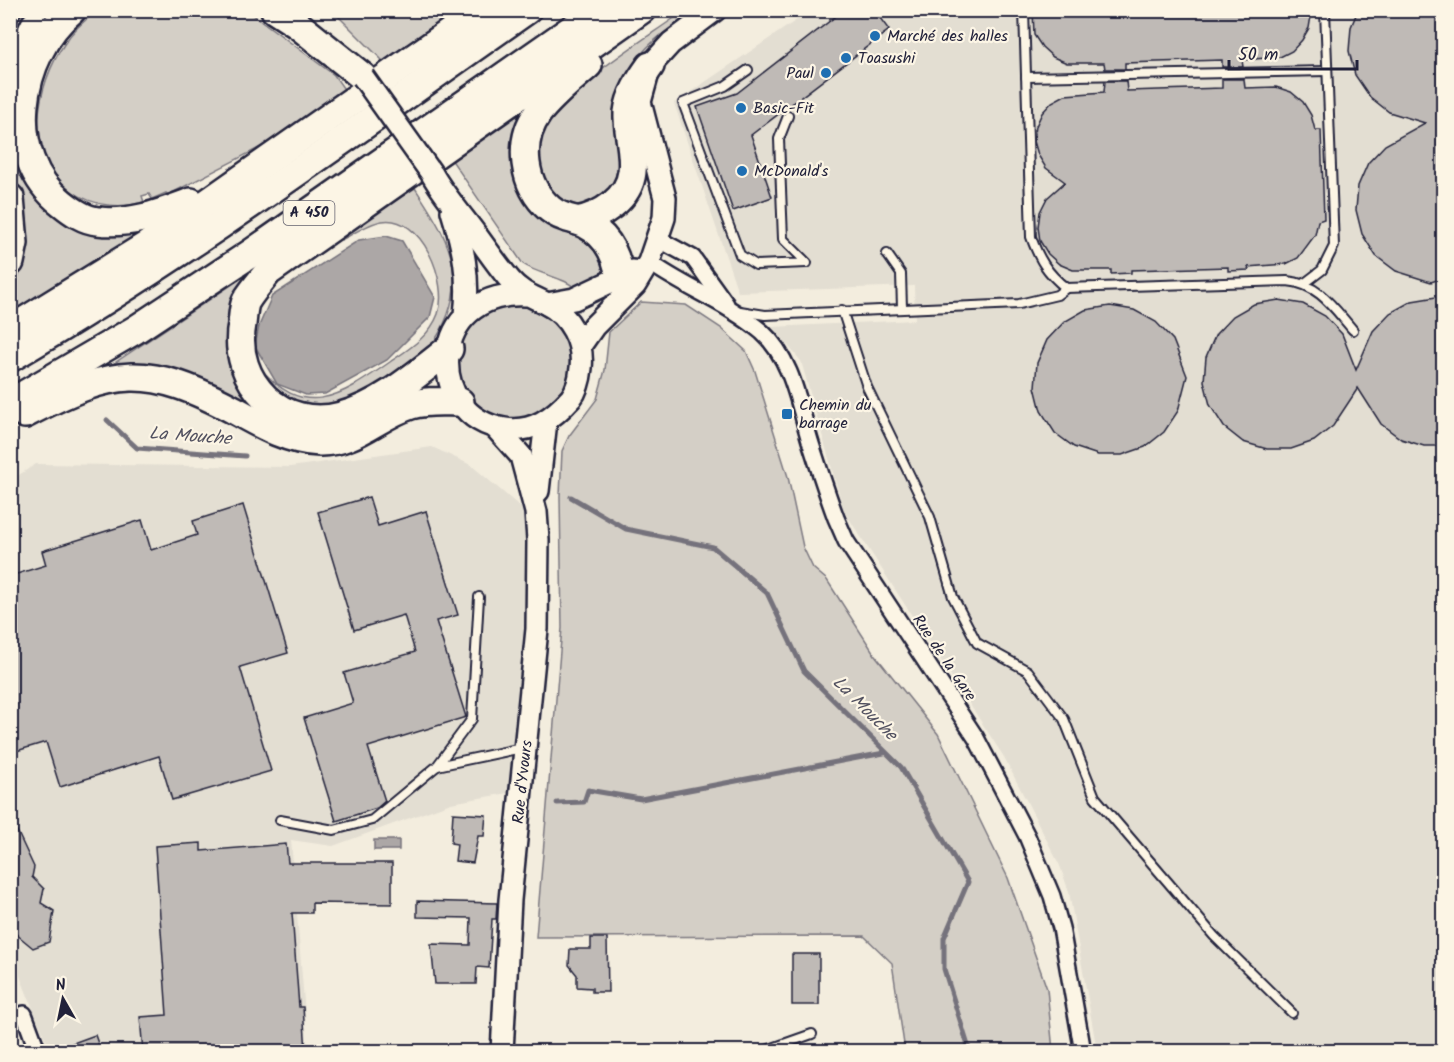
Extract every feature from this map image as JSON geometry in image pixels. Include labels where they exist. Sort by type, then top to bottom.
[{"type":"highway","points":[[10,76],[34,26],[47,10]]},
{"type":"highway","points":[[72,10],[43,46],[22,110],[25,143],[36,175],[52,196],[75,213],[96,221],[124,222],[151,216],[218,193]]},
{"type":"highway","points":[[275,10],[298,25],[363,77]]},
{"type":"highway","points":[[10,330],[146,246],[218,193],[482,10]]},
{"type":"highway","name":"A 450","points":[[10,358],[75,320],[216,228],[527,10]]},
{"type":"highway","name":"A 450","points":[[10,403],[135,330],[250,254],[599,10]]},
{"type":"highway","points":[[449,349],[365,408],[340,417],[316,420],[296,417],[276,408],[261,395],[248,377],[240,357],[239,338],[246,303],[268,272],[641,10]]},
{"type":"highway","points":[[619,289],[612,248],[601,235],[550,209],[530,182],[526,166],[529,133],[536,115],[548,100],[656,10]]},
{"type":"highway","points":[[577,221],[588,219],[615,204],[626,189],[632,172],[628,111],[635,88],[650,66]]},
{"type":"highway","points":[[10,198],[14,243],[10,262]]},
{"type":"highway","points":[[10,421],[57,397],[118,376],[141,376],[182,386],[283,435],[319,442],[337,440],[356,434],[410,405],[425,402],[460,402]]},
{"type":"main road","points":[[290,10],[303,17],[363,77],[432,174],[451,205],[525,295]]},
{"type":"main road","points":[[580,346],[619,289],[649,262],[664,218],[665,198],[640,102],[650,66],[671,43],[715,10]]},
{"type":"main road","points":[[451,205],[461,241],[468,282],[465,314]]},
{"type":"main road","points":[[547,304],[619,289]]},
{"type":"main road","points":[[510,294],[525,295],[547,304],[567,321],[580,346],[580,379],[574,394],[546,421],[530,428],[496,428],[481,422],[460,402],[447,369],[454,330],[465,314],[492,298],[510,294]]},
{"type":"main road","points":[[536,512],[540,449],[546,421]]},
{"type":"main road","points":[[496,428],[521,456],[536,512]]},
{"type":"main road","name":"Rue d'Yvours","points":[[502,1052],[510,900],[537,629],[536,512]]},
{"type":"street","name":"Rue de la Gare","points":[[658,239],[693,258],[730,309]]},
{"type":"street","name":"Rue de la Gare","points":[[649,262],[671,278],[730,309],[760,330],[779,353],[790,376],[836,518],[846,541],[976,738],[1027,836],[1052,896],[1061,928],[1083,1052]]},
{"type":"street","points":[[24,1014],[38,1052]]},
{"type":"lane","points":[[10,21],[18,10]]},
{"type":"lane","points":[[1024,10],[1031,237],[1040,260],[1050,276],[1066,288]]},
{"type":"lane","points":[[1305,283],[1322,270],[1334,246],[1326,10]]},
{"type":"lane","points":[[748,70],[724,86],[683,102],[740,255],[756,265],[807,262],[783,239],[779,139],[788,116]]},
{"type":"lane","points":[[1026,77],[1327,71]]},
{"type":"lane","points":[[887,254],[900,274],[902,308]]},
{"type":"lane","points":[[730,309],[765,315],[1019,304],[1057,295],[1066,288],[1287,281],[1305,283],[1326,299],[1353,330]]},
{"type":"lane","points":[[842,310],[867,387],[930,517],[953,597],[977,643],[1028,671],[1064,719],[1095,797],[1214,936],[1292,1013]]},
{"type":"lane","points":[[280,820],[334,830],[372,820],[437,766],[472,719],[479,597]]},
{"type":"lane","points":[[437,766],[526,747]]},
{"type":"lane","points":[[761,1052],[812,1034]]},
{"type":"shaded area","points":[[97,11],[248,11],[334,75],[346,92],[276,139],[168,195],[166,193],[152,199],[149,194],[142,196],[144,202],[135,204],[117,206],[98,203],[81,197],[57,178],[46,161],[40,142],[39,121],[46,80],[55,60],[72,34]]},
{"type":"shaded area","points":[[333,11],[387,16],[415,11],[463,11],[386,64]]},
{"type":"shaded area","points":[[684,11],[694,11],[651,44],[631,69],[623,107],[620,156],[615,177],[606,194],[592,204],[569,204],[560,200],[546,185],[539,161],[540,139],[549,119],[560,105],[593,76]]},
{"type":"shaded area","points":[[810,11],[1443,11],[1443,1051],[1097,1051],[1069,892],[1060,866],[1004,757],[844,511],[801,361],[772,327],[915,320],[914,286],[738,292],[674,103]]},
{"type":"shaded area","points":[[532,100],[514,161],[586,234],[612,273],[579,292],[560,279],[523,264],[451,159]]},
{"type":"shaded area","points":[[16,175],[25,177],[37,198],[59,216],[148,229],[11,314],[11,301],[21,268]]},
{"type":"shaded area","points":[[415,188],[445,240],[454,275],[451,305],[439,334],[419,359],[348,402],[329,407],[316,407],[292,401],[272,386],[263,376],[257,364],[274,382],[290,393],[306,398],[322,398],[338,393],[372,375],[418,341],[430,329],[438,314],[440,285],[429,253],[409,228],[396,222],[382,221],[366,226],[341,240],[348,231]]},
{"type":"shaded area","points":[[386,236],[402,241],[435,297],[430,317],[387,360],[325,394],[306,395],[277,384],[255,346],[259,326],[272,296],[359,240]]},
{"type":"shaded area","points":[[257,268],[234,300],[226,327],[226,354],[236,379],[272,419],[107,368]]},
{"type":"shaded area","points":[[641,302],[686,305],[721,328],[746,351],[755,371],[788,477],[803,547],[813,568],[827,580],[875,655],[938,734],[1008,878],[1047,989],[1053,1051],[905,1051],[892,963],[864,936],[536,937],[562,628],[560,496],[562,451],[569,436],[597,399],[605,370],[609,332]]},
{"type":"shaded area","points":[[514,306],[535,310],[554,322],[566,341],[570,362],[566,383],[554,402],[535,414],[514,418],[493,414],[474,402],[462,383],[458,362],[462,341],[474,322],[493,310]]},
{"type":"shaded area","points":[[432,447],[471,465],[524,510],[526,640],[508,793],[451,803],[333,846],[291,840],[308,1051],[50,1051],[11,954],[11,480],[36,464],[290,467]]},
{"type":"shaded area","points":[[374,840],[399,840],[399,850],[374,850]]},
{"type":"building","points":[[844,10],[874,10],[889,30],[751,135],[772,197],[733,211],[697,107],[737,93]]},
{"type":"building","points":[[1033,10],[1312,10],[1309,28],[1302,40],[1292,51],[1280,57],[1242,60],[1243,67],[1222,67],[1222,60],[1125,63],[1125,69],[1105,69],[1104,63],[1067,63],[1053,57],[1034,35]]},
{"type":"building","points":[[1358,10],[1443,10],[1443,278],[1431,282],[1396,271],[1376,256],[1362,234],[1356,210],[1358,186],[1368,163],[1385,145],[1425,123],[1389,112],[1370,97],[1355,75],[1349,51],[1351,27]]},
{"type":"building","points":[[1222,79],[1244,79],[1245,88],[1276,87],[1291,92],[1303,102],[1311,115],[1315,130],[1321,130],[1324,219],[1318,221],[1315,235],[1298,258],[1286,264],[1248,267],[1249,270],[1228,271],[1228,267],[1131,270],[1131,273],[1111,274],[1111,270],[1073,270],[1059,264],[1048,254],[1040,241],[1038,227],[1040,212],[1047,198],[1065,182],[1046,168],[1038,155],[1034,141],[1036,126],[1042,113],[1052,102],[1065,95],[1104,92],[1105,81],[1126,81],[1127,91],[1222,88]]},
{"type":"building","points":[[1443,298],[1443,446],[1424,446],[1401,439],[1381,424],[1358,388],[1333,426],[1314,441],[1291,449],[1267,449],[1243,442],[1224,427],[1210,405],[1204,381],[1206,357],[1216,334],[1233,316],[1254,304],[1279,300],[1303,304],[1325,316],[1342,334],[1356,370],[1373,331],[1390,313],[1412,301]]},
{"type":"building","points":[[1110,306],[1134,310],[1156,322],[1173,340],[1187,376],[1178,411],[1164,432],[1145,447],[1122,455],[1098,455],[1074,447],[1055,433],[1041,411],[1035,387],[1037,363],[1047,340],[1064,322],[1085,310]]},
{"type":"building","points":[[369,497],[378,526],[426,511],[458,615],[436,621],[466,717],[368,747],[385,801],[377,808],[336,821],[304,718],[353,703],[344,673],[415,652],[404,615],[354,630],[318,512]]},
{"type":"building","points":[[243,505],[288,653],[240,667],[271,771],[172,800],[159,756],[60,787],[46,742],[10,753],[10,576],[46,565],[42,551],[142,520],[151,550],[197,535],[193,521]]},
{"type":"building","points":[[453,813],[486,815],[484,836],[478,836],[473,863],[455,861],[457,844],[451,843]]},
{"type":"building","points":[[10,816],[34,867],[32,877],[44,889],[41,903],[54,911],[49,942],[33,948],[10,929],[16,882],[10,884]]},
{"type":"building","points":[[201,843],[201,851],[286,844],[288,863],[392,863],[392,904],[312,903],[312,913],[292,913],[299,1007],[303,1007],[306,1052],[143,1052],[140,1017],[167,1015],[155,846]]},
{"type":"building","points":[[417,901],[497,903],[496,919],[492,919],[489,968],[477,967],[476,984],[435,984],[431,944],[470,945],[471,918],[417,917]]},
{"type":"building","points":[[591,938],[607,938],[608,992],[592,992],[592,988],[577,987],[577,975],[569,965],[570,949],[591,949]]},
{"type":"building","points":[[792,954],[819,954],[819,1005],[792,1005]]},
{"type":"building","points":[[95,1035],[101,1052],[54,1052],[54,1050]]},
{"type":"waterway","name":"La Mouche","points":[[107,420],[137,448],[245,456]]},
{"type":"waterway","name":"La Mouche","points":[[571,497],[626,529],[713,547],[767,593],[804,671],[901,767],[968,882],[944,938],[944,969],[970,1052]]},
{"type":"waterway","points":[[557,803],[584,802],[588,790],[641,799],[884,753]]},
{"type":"place","name":"Marché des halles","points":[[875,36]]},
{"type":"place","name":"Toasushi","points":[[846,58]]},
{"type":"place","name":"Paul","points":[[826,73]]},
{"type":"place","name":"Basic-Fit","points":[[741,108]]},
{"type":"place","name":"McDonald's","points":[[742,171]]},
{"type":"place","name":"Chemin du barrage","points":[[787,414]]}]
